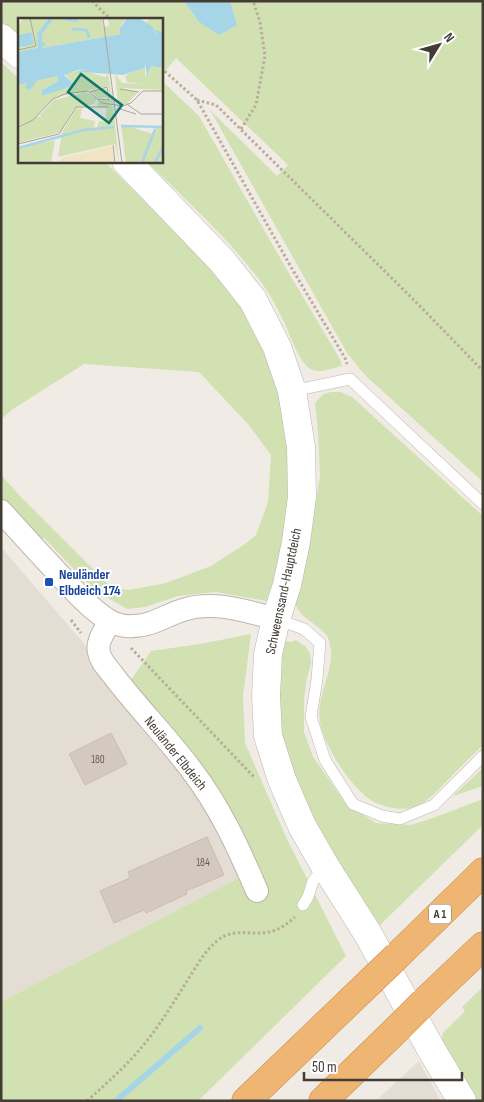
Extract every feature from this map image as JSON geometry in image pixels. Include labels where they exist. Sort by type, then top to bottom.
[{"type":"highway","name":"A 1","points":[[246,1101],[483,872]]},
{"type":"highway","points":[[323,1101],[483,946]]},
{"type":"street","points":[[1,38],[18,53]]},
{"type":"street","name":"Schweenssand-Hauptdeich","points":[[127,162],[223,262],[254,300],[278,347],[292,391],[301,447],[302,496],[296,542],[287,585],[276,619],[268,654],[266,696],[268,736],[282,780],[302,826],[368,934],[431,1049],[462,1101]]},
{"type":"street","points":[[1,512],[71,588],[98,613],[120,625],[148,624],[181,610],[208,605],[238,609],[276,619]]},
{"type":"street","name":"Neuländer Elbdeich","points":[[110,621],[100,640],[98,652],[124,690],[190,768],[216,806],[236,842],[257,892]]},
{"type":"lane","points":[[292,391],[350,379],[483,504]]},
{"type":"lane","points":[[276,619],[304,629],[320,643],[311,717],[325,760],[353,804],[382,816],[400,819],[434,805],[483,756]]},
{"type":"lane","points":[[303,905],[308,897],[313,881],[325,866]]},
{"type":"path","points":[[92,1],[109,18]]},
{"type":"path","points":[[241,129],[256,104],[265,56],[260,22],[253,1]]},
{"type":"path","points":[[162,69],[197,100],[286,259],[345,358],[350,379]]},
{"type":"path","points":[[197,100],[216,105],[415,301],[483,371]]},
{"type":"path","points":[[110,621],[134,653],[257,780]]},
{"type":"path","points":[[87,1101],[126,1065],[149,1038],[207,950],[219,939],[240,933],[268,933],[285,926],[296,916],[303,905]]},
{"type":"shaded area","points":[[1,547],[195,770],[246,874],[1,1002]]},
{"type":"shaded area","points":[[419,1061],[441,1101],[376,1101]]},
{"type":"green space","points":[[1,1],[184,1],[199,22],[237,25],[230,1],[483,1],[483,482],[367,377],[347,353],[210,110],[277,176],[288,165],[176,58],[162,75],[162,18],[18,18],[18,37],[1,22]]},
{"type":"green space","points":[[1,62],[18,78],[18,162],[105,162],[177,233],[214,273],[241,307],[266,351],[280,395],[288,449],[288,499],[284,542],[266,601],[216,592],[178,596],[145,607],[127,609],[94,590],[44,538],[39,541],[1,500],[1,475],[112,588],[129,590],[166,583],[211,566],[256,535],[268,502],[271,455],[248,424],[199,372],[84,364],[13,409],[1,419]]},
{"type":"green space","points":[[162,81],[199,116],[340,359],[342,366],[317,371],[305,364],[297,352],[285,324],[266,289],[242,258],[188,201],[147,162],[162,162]]},
{"type":"green space","points":[[341,392],[352,397],[483,516],[483,745],[433,795],[415,807],[405,809],[384,806],[366,796],[348,778],[333,755],[323,732],[319,712],[330,668],[331,651],[329,641],[327,636],[303,615],[296,606],[297,586],[302,562],[306,561],[320,476],[315,404],[324,394]]},
{"type":"green space","points":[[251,634],[243,696],[245,743],[286,837],[346,956],[198,1101],[1,1101],[1,1002],[246,874],[190,768],[124,690],[151,651]]},
{"type":"green space","points":[[296,640],[306,647],[310,654],[311,664],[304,699],[304,732],[313,757],[347,805],[376,823],[411,825],[483,799],[483,825],[380,925],[334,859],[295,790],[278,727],[277,682],[284,641],[291,642]]},
{"type":"green space","points":[[483,768],[483,786],[453,796]]},
{"type":"green space","points":[[483,987],[483,1101],[473,1101],[440,1050],[443,1033],[465,1011],[462,1007]]},
{"type":"water","points":[[184,1],[230,1],[237,25],[219,35],[199,22]]},
{"type":"building","points":[[111,733],[127,764],[85,785],[69,754]]},
{"type":"building","points":[[207,837],[224,875],[186,891],[187,894],[146,913],[144,910],[114,923],[100,891],[130,878],[128,872]]},
{"type":"waterway","points":[[116,1101],[200,1028]]},
{"type":"place","name":"Neuländer Elbdeich 174","points":[[49,582]]}]
